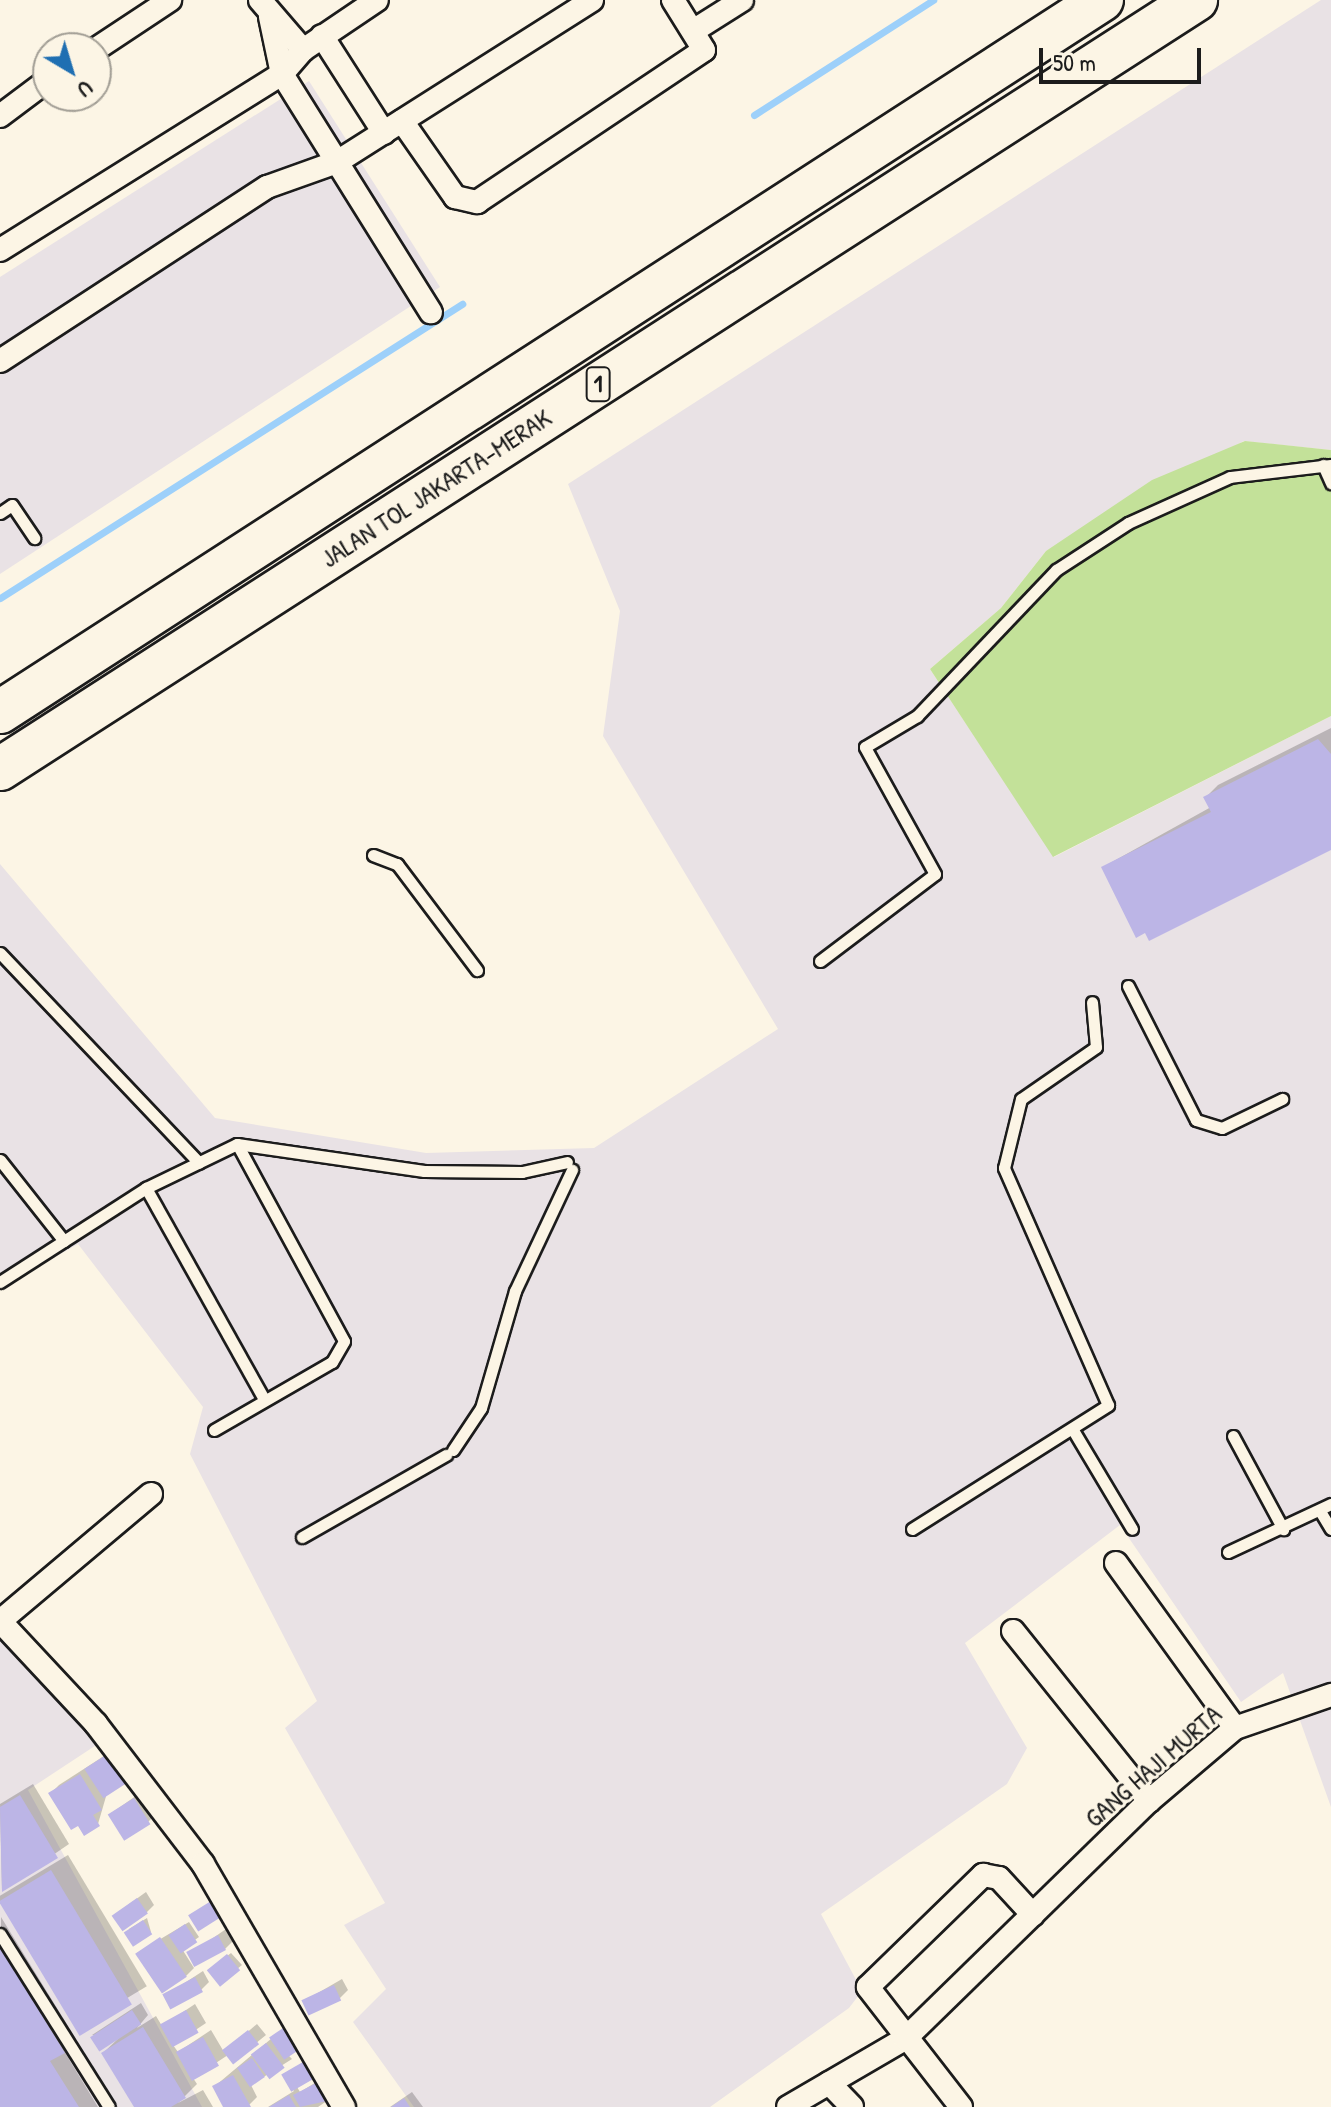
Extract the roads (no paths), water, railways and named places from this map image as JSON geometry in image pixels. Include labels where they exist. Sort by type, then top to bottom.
[{"type":"highway","name":"JALAN TOL JAKARTA–MERAK","points":[[0,712],[1102,0]]},
{"type":"highway","name":"JALAN TOL JAKARTA–MERAK","points":[[0,769],[1196,0]]},
{"type":"street","points":[[112,38],[170,0]]},
{"type":"street","points":[[0,250],[282,74],[303,50],[377,0]]},
{"type":"street","points":[[0,360],[267,187],[337,162],[592,0]]},
{"type":"street","points":[[322,36],[393,127],[455,197],[477,202],[704,50],[673,0]]},
{"type":"street","points":[[693,31],[742,0]]},
{"type":"street","points":[[265,8],[303,50]]},
{"type":"street","points":[[265,8],[282,74],[431,312]]},
{"type":"street","points":[[0,116],[32,92]]},
{"type":"street","points":[[151,1494],[0,1621],[96,1724],[203,1864],[344,2107]]},
{"type":"street","points":[[1116,1563],[1235,1728]]},
{"type":"street","points":[[1013,1631],[1149,1801]]},
{"type":"street","name":"GANG HAJI MURTA","points":[[788,2107],[905,2039],[1149,1801],[1235,1728],[1329,1698]]},
{"type":"street","points":[[961,2107],[870,1995],[872,1980],[983,1875],[999,1878],[1033,1915]]},
{"type":"street","points":[[829,2083],[852,2107]]},
{"type":"lane","points":[[820,961],[935,874],[865,747],[917,716],[1056,570],[1128,523],[1230,477],[1327,465],[1331,483]]},
{"type":"lane","points":[[0,513],[12,505],[34,538]]},
{"type":"lane","points":[[373,855],[397,864],[477,970]]},
{"type":"lane","points":[[0,953],[199,1163]]},
{"type":"lane","points":[[1128,986],[1164,1070],[1196,1120],[1222,1128],[1282,1099]]},
{"type":"lane","points":[[912,1529],[1104,1411],[1108,1398],[1004,1161],[1021,1099],[1096,1047],[1092,1002]]},
{"type":"lane","points":[[214,1430],[263,1397],[332,1362],[344,1341],[237,1144]]},
{"type":"lane","points":[[0,1282],[146,1188],[237,1144],[424,1171],[522,1172],[569,1166],[515,1291],[481,1408],[450,1452],[302,1537]]},
{"type":"lane","points":[[0,1160],[64,1241]]},
{"type":"lane","points":[[146,1188],[263,1397]]},
{"type":"lane","points":[[1073,1430],[1132,1529]]},
{"type":"lane","points":[[1233,1436],[1283,1529]]},
{"type":"lane","points":[[1228,1552],[1331,1504]]},
{"type":"lane","points":[[1320,1511],[1331,1529]]},
{"type":"lane","points":[[0,1934],[109,2107]]},
{"type":"waterway","points":[[754,115],[933,0]]},
{"type":"waterway","points":[[0,598],[462,304]]}]
